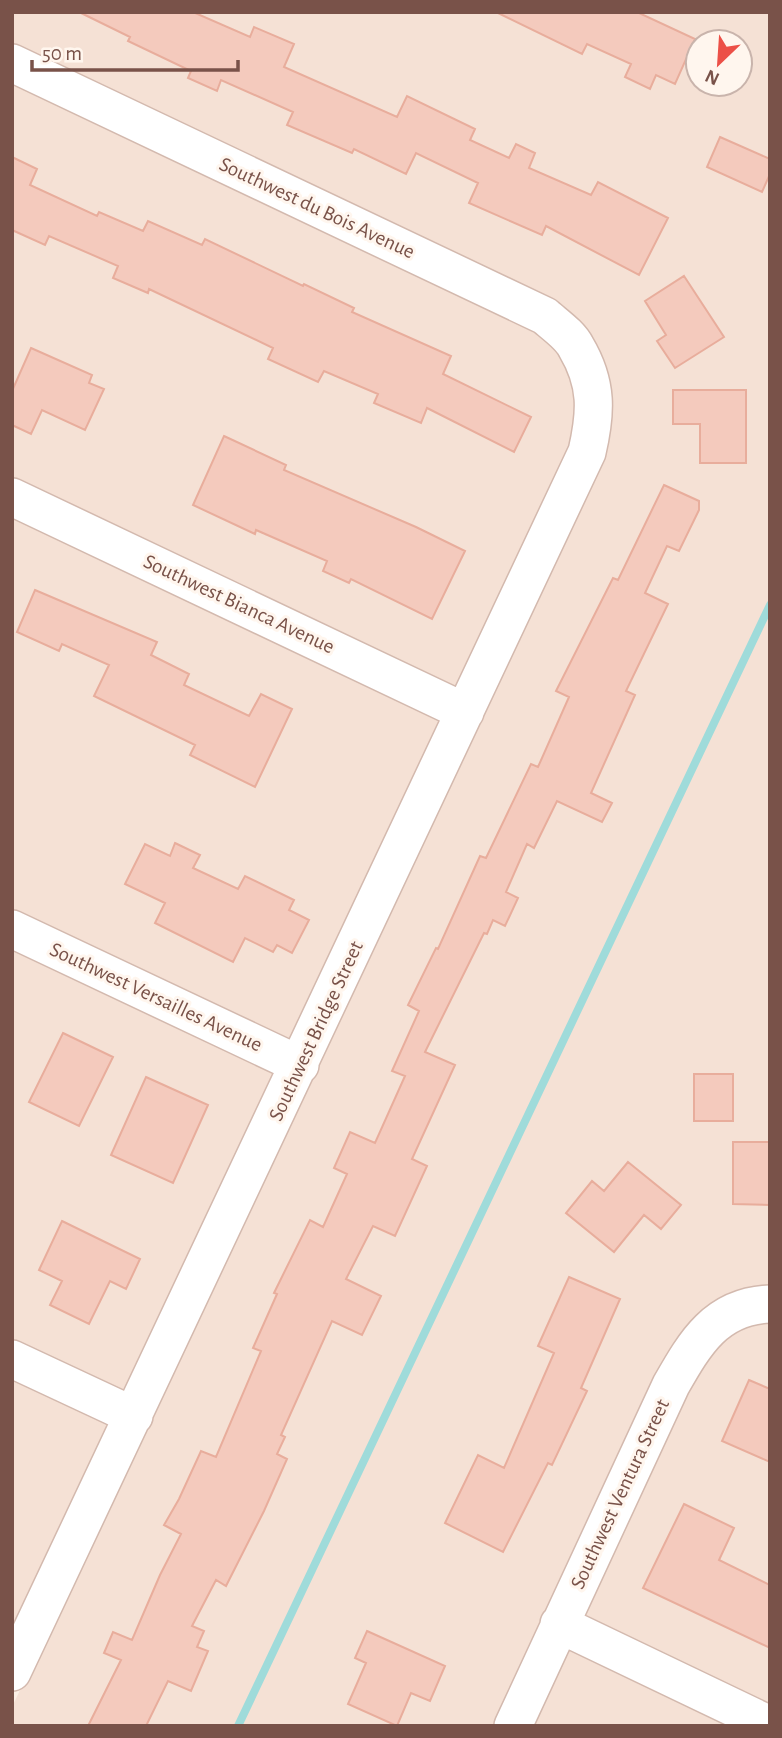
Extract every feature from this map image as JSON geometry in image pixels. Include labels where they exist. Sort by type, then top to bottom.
[{"type":"street","name":"Southwest du Bois Avenue","points":[[12,63],[545,316],[576,345],[592,384]]},
{"type":"street","name":"Southwest Bridge Street","points":[[12,1672],[587,452],[595,419],[592,384]]},
{"type":"street","name":"Southwest Bianca Avenue","points":[[12,497],[465,712]]},
{"type":"street","name":"Southwest Versailles Avenue","points":[[12,929],[300,1065]]},
{"type":"street","name":"Southwest Ventura Street","points":[[513,1726],[671,1385],[689,1354],[706,1331],[731,1312],[751,1305],[770,1304]]},
{"type":"street","points":[[12,1359],[134,1416]]},
{"type":"street","points":[[559,1624],[770,1725]]},
{"type":"shaded area","points":[[12,12],[770,12],[770,1288],[723,1299],[497,1726],[12,1726],[12,1707],[307,1085],[607,392],[611,389],[605,366],[12,46]]},
{"type":"shaded area","points":[[12,81],[536,329],[563,355],[578,389],[574,448],[459,691],[12,480]]},
{"type":"shaded area","points":[[12,515],[445,720],[294,1044],[12,911]]},
{"type":"shaded area","points":[[12,947],[281,1073],[128,1395],[12,1341]]},
{"type":"shaded area","points":[[770,1320],[770,1707],[579,1615],[700,1362],[737,1326]]},
{"type":"shaded area","points":[[12,1376],[114,1424],[12,1638]]},
{"type":"shaded area","points":[[565,1645],[734,1726],[528,1726]]},
{"type":"building","points":[[79,12],[193,12],[250,37],[254,27],[294,44],[284,67],[397,117],[407,96],[475,129],[470,140],[509,158],[516,144],[535,153],[529,168],[591,195],[598,182],[668,218],[639,275],[546,226],[542,235],[469,203],[478,183],[416,153],[406,174],[354,149],[352,153],[287,125],[293,112],[221,80],[217,91],[188,78],[191,71],[128,41],[130,37]]},
{"type":"building","points":[[496,12],[637,12],[684,34],[684,64],[675,84],[656,75],[650,89],[625,77],[631,64],[587,44],[582,54]]},
{"type":"building","points":[[720,137],[770,159],[770,174],[762,192],[707,167]]},
{"type":"building","points":[[12,157],[37,169],[30,185],[97,216],[99,212],[143,231],[148,221],[202,245],[205,239],[354,308],[352,312],[451,356],[443,374],[531,417],[514,452],[427,408],[421,423],[374,403],[378,394],[324,371],[318,382],[268,359],[273,348],[149,289],[148,293],[113,278],[118,266],[49,236],[45,245],[12,230]]},
{"type":"building","points":[[684,276],[724,337],[675,368],[657,341],[666,335],[645,301]]},
{"type":"building","points":[[31,348],[92,375],[89,383],[104,389],[85,430],[42,410],[31,434],[12,425],[12,391]]},
{"type":"building","points":[[673,390],[746,390],[746,463],[700,463],[700,424],[673,424]]},
{"type":"building","points":[[224,436],[286,465],[284,470],[465,551],[432,619],[351,579],[349,583],[323,571],[327,561],[256,530],[255,534],[193,505]]},
{"type":"building","points":[[664,485],[699,501],[699,510],[679,551],[667,546],[645,593],[668,604],[626,691],[635,695],[591,793],[612,803],[602,822],[557,801],[534,848],[527,844],[506,892],[518,898],[505,926],[493,920],[487,934],[484,933],[425,1052],[455,1065],[412,1159],[427,1166],[395,1236],[373,1226],[346,1279],[381,1296],[362,1335],[332,1321],[281,1435],[285,1437],[277,1454],[287,1459],[264,1511],[226,1586],[216,1580],[192,1626],[204,1631],[197,1647],[208,1651],[191,1691],[168,1681],[146,1726],[88,1726],[121,1660],[104,1653],[113,1632],[132,1640],[181,1534],[164,1525],[201,1451],[216,1457],[261,1351],[253,1348],[277,1294],[274,1293],[310,1220],[323,1227],[347,1174],[334,1168],[350,1132],[375,1143],[405,1076],[392,1071],[419,1011],[408,1005],[436,948],[438,949],[480,856],[486,858],[531,764],[538,767],[569,697],[556,691],[613,578],[618,580]]},
{"type":"building","points":[[35,590],[157,642],[151,655],[189,674],[184,685],[249,716],[261,694],[292,709],[255,787],[190,755],[195,745],[94,696],[109,665],[62,644],[59,651],[17,632]]},
{"type":"building","points":[[175,843],[200,855],[193,868],[238,889],[245,876],[294,900],[289,910],[309,920],[292,953],[277,945],[273,952],[245,938],[233,962],[155,923],[165,903],[125,884],[145,844],[170,856]]},
{"type":"building","points":[[63,1033],[113,1057],[79,1126],[29,1102]]},
{"type":"building","points":[[694,1074],[733,1074],[733,1121],[694,1121]]},
{"type":"building","points":[[146,1077],[208,1105],[173,1183],[111,1155]]},
{"type":"building","points":[[733,1142],[770,1142],[770,1205],[733,1204]]},
{"type":"building","points":[[628,1162],[681,1205],[661,1229],[644,1215],[614,1252],[566,1213],[592,1181],[604,1191]]},
{"type":"building","points":[[62,1221],[140,1259],[126,1289],[110,1281],[89,1324],[50,1305],[62,1281],[39,1270]]},
{"type":"building","points":[[569,1277],[620,1299],[581,1388],[587,1391],[552,1465],[548,1463],[503,1552],[445,1523],[478,1455],[504,1468],[554,1353],[538,1346]]},
{"type":"building","points":[[749,1380],[770,1389],[770,1462],[722,1441]]},
{"type":"building","points":[[684,1504],[734,1528],[719,1560],[770,1585],[770,1648],[643,1588]]},
{"type":"building","points":[[367,1631],[445,1666],[430,1701],[411,1693],[397,1726],[348,1704],[366,1663],[355,1658]]},
{"type":"waterway","points":[[238,1726],[770,605]]}]
